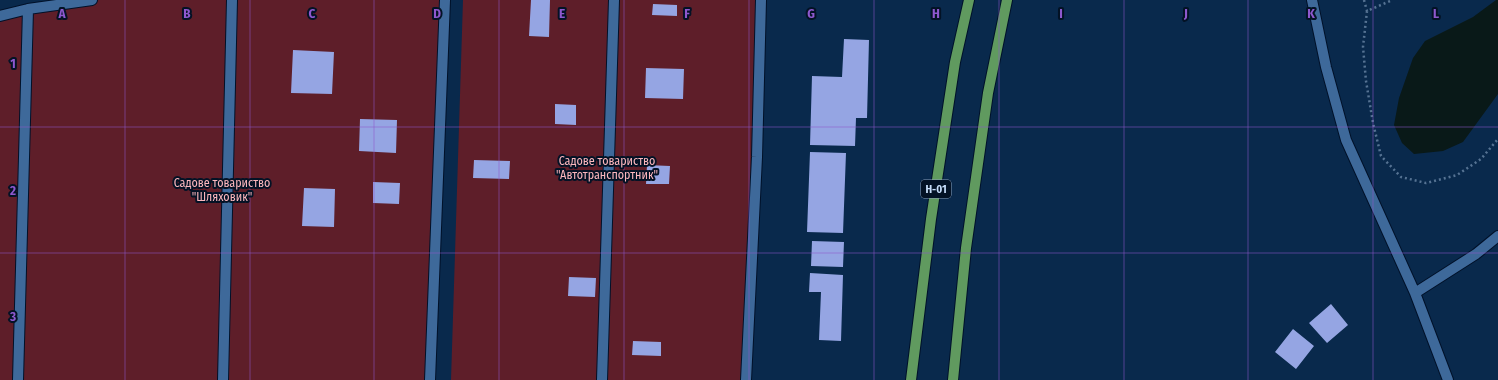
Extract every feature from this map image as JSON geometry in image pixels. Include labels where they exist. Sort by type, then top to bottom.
[{"type":"main road","name":"Н-01","points":[[911,380],[931,219],[954,70],[969,0]]},
{"type":"main road","points":[[953,380],[966,248],[988,93],[1007,0]]},
{"type":"street","points":[[0,16],[28,9],[92,0]]},
{"type":"street","points":[[223,380],[232,0]]},
{"type":"street","points":[[430,380],[444,0]]},
{"type":"street","points":[[602,380],[614,0]]},
{"type":"street","points":[[746,380],[757,157],[760,0]]},
{"type":"street","points":[[1312,0],[1326,67],[1346,140],[1415,293],[1448,380]]},
{"type":"street","points":[[18,380],[28,9]]},
{"type":"street","points":[[1415,293],[1476,254],[1498,236]]},
{"type":"path","points":[[1364,0],[1367,11],[1363,47],[1366,81],[1373,123],[1381,156],[1401,177],[1426,183],[1457,175],[1481,159],[1498,139]]},
{"type":"path","points":[[1367,11],[1390,1]]},
{"type":"green space","name":"Садове товариство \"Шляховик\"","points":[[92,0],[445,0],[430,380],[0,380],[0,16]]},
{"type":"green space","name":"Садове товариство \"Автотранспортник\"","points":[[463,0],[761,0],[748,380],[451,380]]},
{"type":"shaded area","points":[[1498,0],[1498,94],[1463,142],[1443,151],[1414,154],[1402,143],[1394,125],[1399,98],[1413,58],[1425,41],[1473,17]]},
{"type":"building","points":[[531,0],[550,0],[549,37],[529,36]]},
{"type":"building","points":[[653,4],[677,5],[677,16],[652,15]]},
{"type":"building","points":[[844,39],[869,40],[867,118],[856,118],[855,146],[810,145],[812,76],[842,77]]},
{"type":"building","points":[[293,50],[334,52],[332,94],[291,93]]},
{"type":"building","points":[[646,68],[684,69],[683,99],[645,98]]},
{"type":"building","points":[[555,104],[576,105],[576,125],[555,124]]},
{"type":"building","points":[[360,119],[397,120],[396,153],[359,151]]},
{"type":"building","points":[[810,152],[846,153],[843,233],[807,232]]},
{"type":"building","points":[[474,160],[510,161],[509,179],[473,178]]},
{"type":"building","points":[[647,165],[670,166],[669,184],[646,184]]},
{"type":"building","points":[[373,182],[400,183],[399,204],[373,203]]},
{"type":"building","points":[[304,188],[335,189],[334,227],[302,226]]},
{"type":"building","points":[[812,241],[844,242],[843,267],[811,266]]},
{"type":"building","points":[[810,273],[843,275],[841,341],[819,340],[821,292],[809,292]]},
{"type":"building","points":[[569,277],[596,278],[595,297],[568,296]]},
{"type":"building","points":[[1331,304],[1348,325],[1327,343],[1309,323]]},
{"type":"building","points":[[1293,329],[1314,346],[1296,369],[1275,352]]},
{"type":"building","points":[[633,341],[661,342],[661,356],[632,355]]}]
